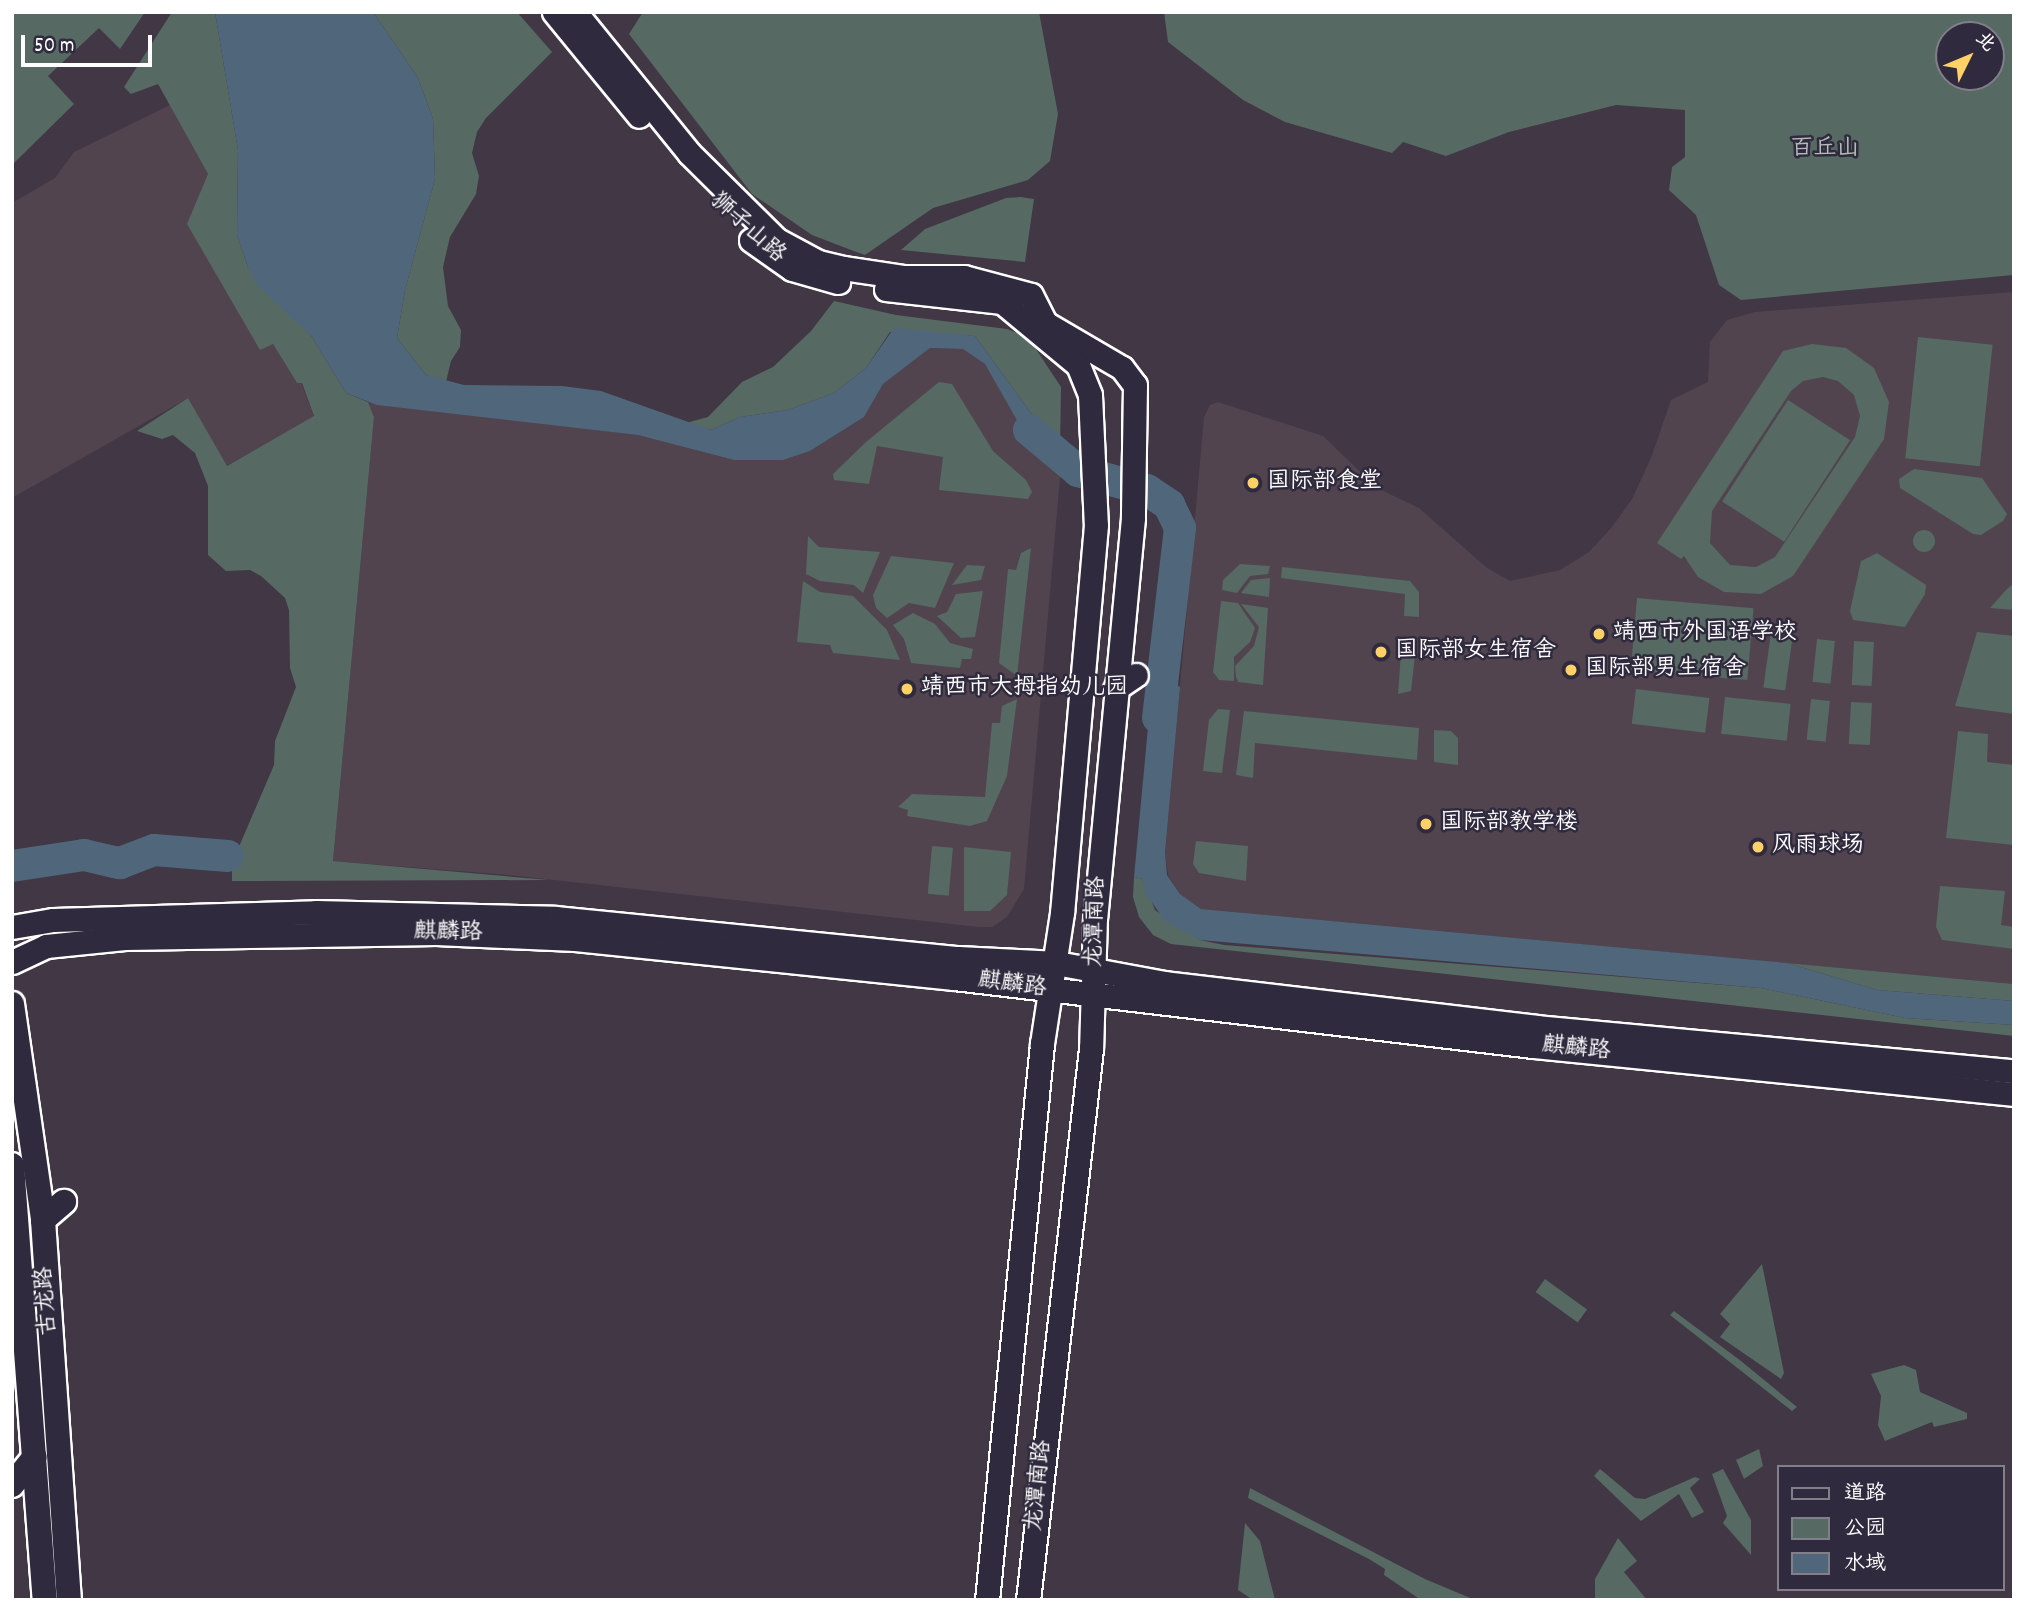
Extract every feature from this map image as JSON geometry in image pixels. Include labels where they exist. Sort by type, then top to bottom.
[{"type":"main road","name":"狮子山路","points":[[554,12],[719,206],[750,239],[792,270],[839,282],[1024,303]]},
{"type":"main road","name":"狮子山路","points":[[575,12],[733,201],[796,253],[843,268],[904,277],[964,277],[1024,303]]},
{"type":"main road","name":"龙潭南路","points":[[987,1600],[1050,991],[1056,963],[1097,509],[1086,376],[1024,303]]},
{"type":"main road","name":"龙潭南路","points":[[1024,303],[1057,333],[1122,368],[1135,384],[1136,450],[1133,518],[1095,917],[1094,996],[1028,1600]]},
{"type":"main road","points":[[1115,689],[1136,675]]},
{"type":"main road","name":"麒麟路","points":[[12,928],[52,920],[448,913],[672,927],[958,958],[1056,963],[1164,983],[1536,1027],[2014,1071]]},
{"type":"main road","name":"麒麟路","points":[[12,962],[46,946],[124,938],[448,933],[575,939],[2014,1094]]},
{"type":"main road","name":"古龙路","points":[[12,1004],[43,1220],[69,1600]]},
{"type":"main road","name":"古龙路","points":[[12,1165],[20,1343],[35,1457],[44,1600]]},
{"type":"main road","points":[[43,1220],[64,1202]]},
{"type":"main road","points":[[12,1485],[35,1457]]},
{"type":"main road","points":[[62,1478],[83,1461]]},
{"type":"shaded area","points":[[170,105],[208,174],[234,299],[260,349],[273,344],[297,383],[301,382],[314,417],[226,466],[188,398],[12,498],[12,203],[55,178],[74,152]]},
{"type":"shaded area","name":"靖西市外国语学校","points":[[2014,292],[2014,984],[1201,909],[1180,894],[1168,875],[1165,854],[1204,417],[1210,405],[1218,402],[1323,436],[1377,488],[1419,508],[1487,568],[1510,581],[1560,570],[1589,552],[1612,527],[1632,499],[1651,458],[1671,400],[1708,382],[1710,342],[1727,320],[1755,312]]},
{"type":"shaded area","points":[[930,348],[963,349],[985,364],[1039,450],[1061,467],[1024,889],[1007,917],[992,927],[979,927],[509,875],[333,861],[374,417],[368,402],[639,435],[734,460],[783,460],[810,451],[864,417],[883,384]]},
{"type":"green space","points":[[12,12],[145,12],[120,49],[99,28],[48,76],[74,104],[12,165]]},
{"type":"green space","points":[[172,12],[215,12],[238,150],[237,235],[248,267],[312,337],[346,393],[368,402],[374,417],[333,861],[549,880],[232,881],[232,863],[274,765],[275,741],[296,687],[290,668],[289,610],[285,598],[261,576],[250,570],[226,571],[208,555],[208,486],[195,453],[173,435],[162,439],[137,431],[188,398],[227,466],[314,416],[302,383],[297,383],[273,344],[260,350],[187,224],[208,174],[158,84],[131,94],[124,87]]},
{"type":"green space","points":[[373,12],[517,12],[552,52],[486,118],[477,132],[472,153],[479,176],[476,194],[450,237],[443,267],[448,306],[461,330],[460,347],[451,361],[446,382],[426,375],[397,338],[405,290],[435,179],[433,119],[418,78]]},
{"type":"green space","points":[[643,12],[1039,12],[1058,114],[1050,161],[1028,180],[933,208],[865,255],[851,250],[812,235],[752,194],[629,34]]},
{"type":"green space","name":"百丘山","points":[[1164,12],[2014,12],[2014,275],[1741,300],[1719,285],[1696,215],[1669,190],[1672,167],[1685,157],[1685,110],[1616,105],[1509,132],[1446,156],[1403,142],[1392,153],[1285,122],[1243,100],[1168,42]]},
{"type":"green space","points":[[1006,198],[1034,199],[1025,262],[901,250],[925,229]]},
{"type":"green space","points":[[834,301],[896,315],[1007,329],[1028,337],[1061,387],[1060,453],[975,336],[890,332],[866,368],[834,393],[788,410],[740,417],[711,430],[686,423],[708,417],[742,382],[773,367],[811,331]]},
{"type":"green space","points":[[1918,337],[1993,345],[1980,466],[1905,458]]},
{"type":"green space","points":[[1812,344],[1846,348],[1874,368],[1889,402],[1884,439],[1793,576],[1761,594],[1724,592],[1698,577],[1684,556],[1681,559],[1657,543],[1783,351]],"holes":[[[1823,377],[1838,381],[1854,395],[1860,416],[1855,437],[1775,557],[1756,567],[1730,565],[1710,543],[1712,511],[1791,391],[1803,381]]]},
{"type":"green space","points":[[939,382],[952,384],[993,451],[1026,480],[1032,492],[1028,499],[939,490],[943,457],[877,446],[869,484],[834,480],[833,474],[866,442]]},
{"type":"green space","points":[[1788,400],[1850,440],[1784,542],[1722,501]]},
{"type":"green space","points":[[1914,469],[1982,478],[2007,514],[2003,521],[1981,535],[1973,534],[1900,488],[1899,479]]},
{"type":"green space","points":[[1924,530],[1932,533],[1935,541],[1932,549],[1924,552],[1916,549],[1913,541],[1916,533]]},
{"type":"green space","points":[[808,536],[819,547],[880,552],[863,593],[854,585],[820,581],[806,574]]},
{"type":"green space","points":[[1031,548],[1017,676],[999,663],[1008,569],[1016,570],[1021,553]]},
{"type":"green space","points":[[1877,553],[1926,585],[1925,594],[1905,627],[1853,620],[1850,611],[1861,561]]},
{"type":"green space","points":[[891,556],[954,563],[935,608],[909,603],[887,618],[876,608],[873,595]]},
{"type":"green space","points":[[1240,564],[1270,566],[1268,574],[1250,576],[1237,593],[1222,590],[1223,580]]},
{"type":"green space","points":[[967,565],[985,566],[981,580],[952,585]]},
{"type":"green space","points":[[1282,567],[1410,581],[1419,592],[1419,617],[1404,616],[1405,594],[1281,578]]},
{"type":"green space","points":[[1270,578],[1269,597],[1241,593],[1251,580]]},
{"type":"green space","points":[[803,581],[820,592],[853,596],[887,630],[900,660],[833,653],[830,645],[797,642]]},
{"type":"green space","points":[[2014,583],[2014,610],[1990,608],[2006,590]]},
{"type":"green space","points":[[983,591],[975,637],[961,638],[937,616],[947,612],[956,594]]},
{"type":"green space","points":[[1637,598],[1754,608],[1747,680],[1631,670]]},
{"type":"green space","points":[[1221,601],[1238,603],[1255,628],[1250,642],[1234,657],[1234,681],[1219,680],[1213,672]]},
{"type":"green space","points":[[1241,604],[1268,608],[1263,685],[1238,682],[1236,677],[1235,666],[1254,646],[1259,627]]},
{"type":"green space","points":[[913,613],[935,624],[950,643],[973,649],[971,659],[962,659],[960,668],[911,663],[904,639],[893,625]]},
{"type":"green space","points":[[1977,632],[2014,636],[2014,714],[1955,706]]},
{"type":"green space","points":[[1771,633],[1793,636],[1785,691],[1763,687]]},
{"type":"green space","points":[[1817,639],[1835,641],[1830,684],[1813,682]]},
{"type":"green space","points":[[1854,641],[1874,642],[1872,686],[1852,685]]},
{"type":"green space","points":[[1401,653],[1415,655],[1411,691],[1398,694]]},
{"type":"green space","points":[[1636,689],[1709,698],[1705,733],[1632,724]]},
{"type":"green space","points":[[1725,697],[1791,704],[1787,741],[1721,734]]},
{"type":"green space","points":[[1017,699],[1007,776],[987,821],[970,826],[907,816],[908,810],[898,807],[912,794],[985,797],[992,723],[1000,723],[1002,706]]},
{"type":"green space","points":[[1811,699],[1830,701],[1826,742],[1807,740]]},
{"type":"green space","points":[[1851,702],[1872,703],[1870,745],[1849,744]]},
{"type":"green space","points":[[1218,709],[1230,710],[1222,773],[1203,771],[1209,720]]},
{"type":"green space","points":[[1244,711],[1419,728],[1417,760],[1255,743],[1253,778],[1236,775]]},
{"type":"green space","points":[[1434,730],[1451,731],[1458,738],[1458,765],[1434,762]]},
{"type":"green space","points":[[1958,731],[1988,734],[1987,762],[2014,765],[2014,845],[1946,838]]},
{"type":"green space","points":[[1196,841],[1248,846],[1246,881],[1199,873],[1193,864]]},
{"type":"green space","points":[[932,846],[953,848],[949,896],[928,894]]},
{"type":"green space","points":[[964,847],[1011,852],[1007,895],[990,911],[964,911]]},
{"type":"green space","points":[[1134,877],[1143,879],[1155,910],[1200,940],[1224,945],[1761,988],[1905,1018],[2014,1025],[2014,1036],[1171,944],[1153,935],[1139,917],[1133,897]]},
{"type":"green space","points":[[1940,886],[2005,891],[2001,925],[2014,927],[2014,949],[1942,940],[1936,927]]},
{"type":"green space","points":[[1787,963],[2014,984],[2014,1001],[1877,990]]},
{"type":"green space","points":[[1762,1264],[1784,1373],[1781,1379],[1720,1337],[1730,1324],[1720,1314]]},
{"type":"green space","points":[[1545,1279],[1587,1310],[1578,1323],[1536,1292]]},
{"type":"green space","points":[[1674,1311],[1797,1407],[1792,1411],[1670,1315]]},
{"type":"green space","points":[[1904,1365],[1916,1370],[1920,1392],[1967,1413],[1967,1419],[1934,1427],[1932,1422],[1885,1441],[1878,1425],[1881,1396],[1871,1374]]},
{"type":"green space","points":[[1759,1449],[1763,1466],[1744,1479],[1736,1460]]},
{"type":"green space","points":[[1600,1469],[1635,1498],[1645,1499],[1695,1477],[1700,1479],[1690,1488],[1704,1512],[1692,1518],[1679,1494],[1641,1521],[1594,1476]]},
{"type":"green space","points":[[1723,1469],[1751,1520],[1751,1555],[1723,1523],[1727,1516],[1712,1474]]},
{"type":"green space","points":[[1250,1488],[1425,1579],[1475,1600],[1421,1600],[1384,1575],[1385,1569],[1369,1559],[1248,1498]]},
{"type":"green space","points":[[1245,1523],[1260,1541],[1275,1600],[1253,1600],[1238,1590]]},
{"type":"green space","points":[[1618,1538],[1637,1561],[1624,1572],[1647,1600],[1595,1598],[1595,1579]]},
{"type":"water","points":[[215,12],[373,12],[418,78],[433,119],[435,179],[405,290],[397,338],[426,375],[464,385],[562,386],[601,391],[711,430],[740,417],[788,410],[834,393],[866,368],[894,328],[975,336],[1060,453],[1061,467],[1026,436],[985,364],[963,349],[930,348],[883,384],[864,417],[810,451],[783,460],[734,460],[638,435],[377,405],[346,393],[312,337],[258,286],[248,267],[237,235],[238,150]]},
{"type":"water","points":[[1159,673],[1180,687],[1165,853],[1167,875],[1180,894],[1201,909],[1787,963],[1877,990],[2014,1001],[2014,1025],[1905,1018],[1761,988],[1200,940],[1166,922],[1145,893],[1143,879],[1134,877],[1153,674]]},
{"type":"waterway","points":[[1029,430],[1078,471],[1147,490],[1169,505],[1180,528],[1158,718]]},
{"type":"waterway","points":[[12,866],[84,855],[120,863],[154,850],[228,856]]},
{"type":"place","name":"国际部食堂","points":[[1253,483]]},
{"type":"place","name":"靖西市外国语学校","points":[[1599,634]]},
{"type":"place","name":"国际部女生宿舍","points":[[1381,652]]},
{"type":"place","name":"国际部男生宿舍","points":[[1571,670]]},
{"type":"place","name":"靖西市大拇指幼儿园","points":[[907,689]]},
{"type":"place","name":"国际部教学楼","points":[[1426,824]]},
{"type":"place","name":"风雨球场","points":[[1758,847]]}]
